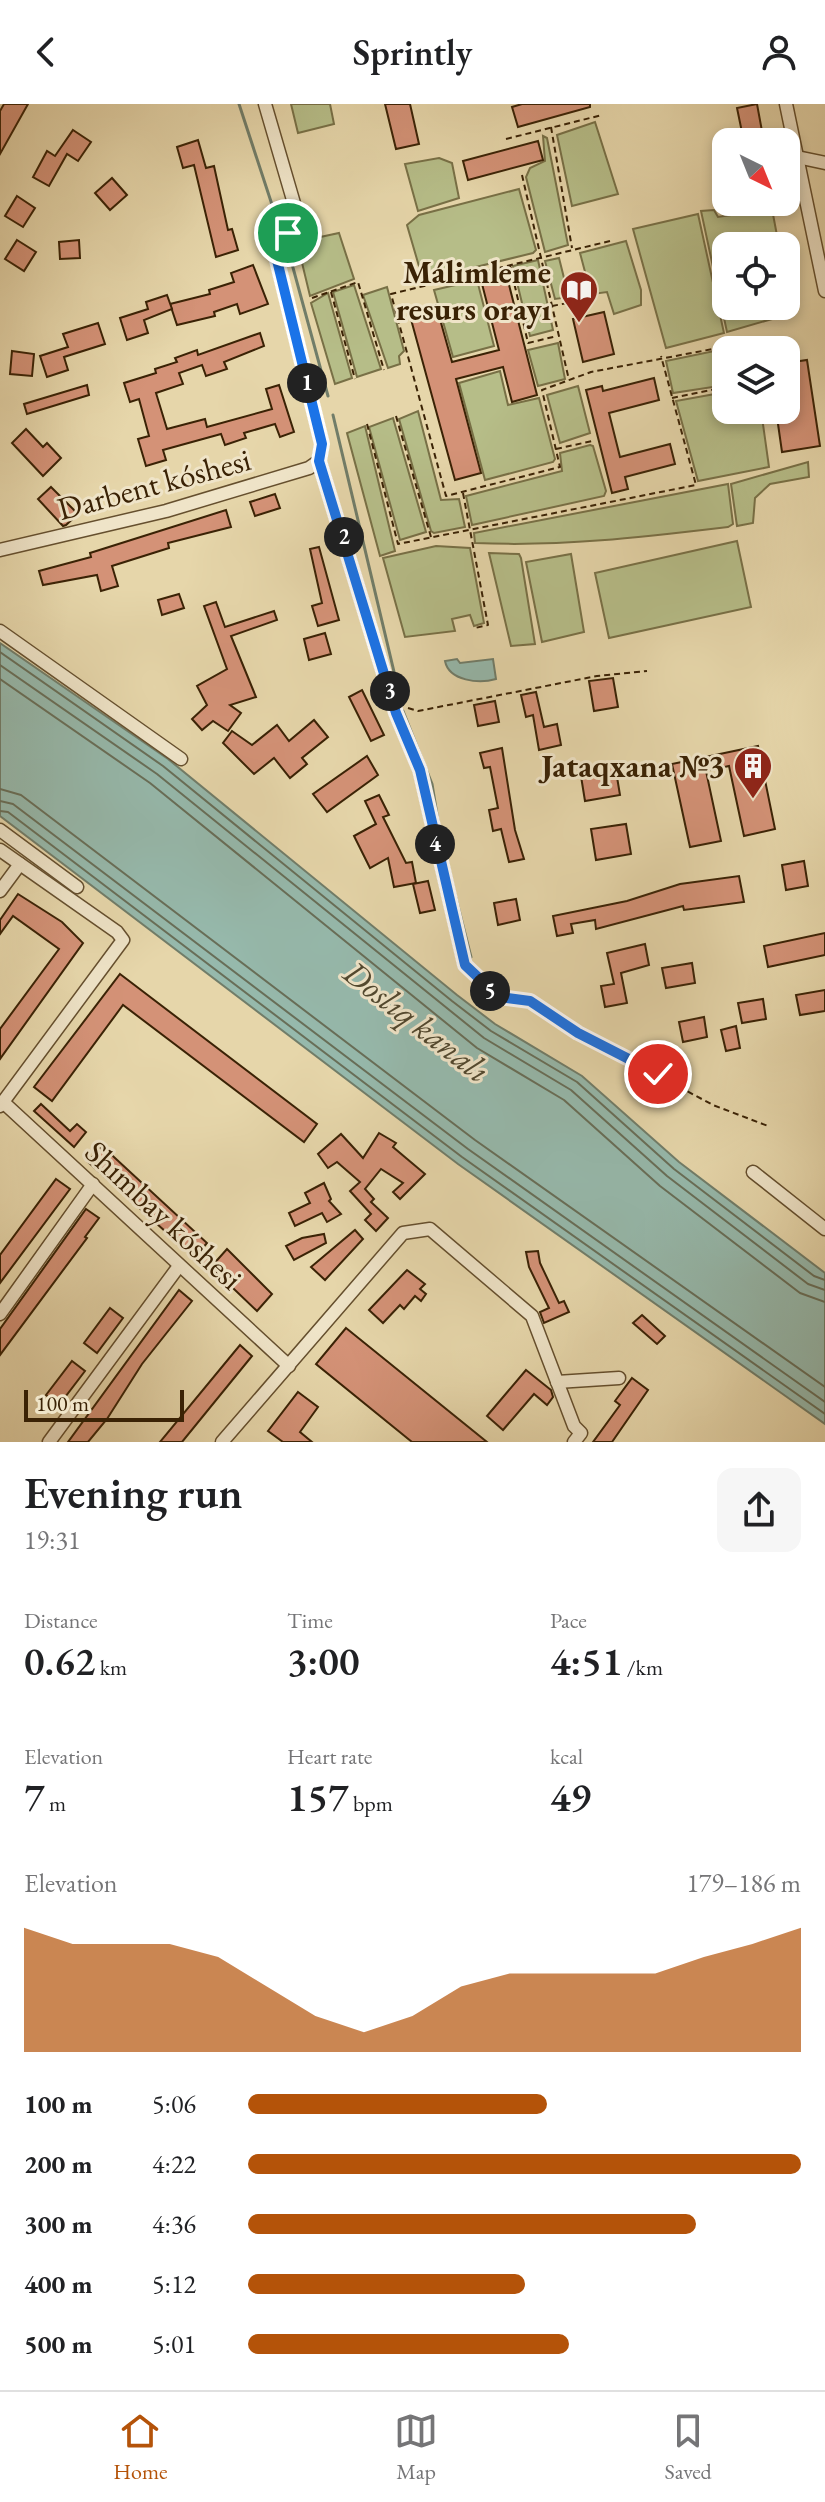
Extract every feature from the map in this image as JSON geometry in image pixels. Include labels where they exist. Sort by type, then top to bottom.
[{"type":"street","points":[[265,104],[298,217],[274,248],[322,444],[319,461],[394,705],[423,782],[465,965]]},
{"type":"street","points":[[786,104],[791,128]]},
{"type":"street","points":[[800,158],[825,163]]},
{"type":"street","points":[[800,171],[825,291]]},
{"type":"street","name":"Darbent kóshesi","points":[[0,550],[166,511],[309,468],[319,461]]},
{"type":"street","points":[[0,631],[181,759]]},
{"type":"street","points":[[0,830],[77,887]]},
{"type":"street","points":[[0,850],[117,932],[123,940],[1,1104]]},
{"type":"street","points":[[0,891],[20,864]]},
{"type":"street","name":"Shımbay kóshesi","points":[[1,1104],[93,1184],[289,1366]]},
{"type":"street","points":[[753,1172],[825,1229]]},
{"type":"street","points":[[0,1314],[93,1184]]},
{"type":"street","points":[[222,1442],[403,1233],[430,1229],[528,1311],[578,1438]]},
{"type":"street","points":[[49,1442],[179,1266]]},
{"type":"street","points":[[557,1382],[619,1378]]},
{"type":"path","points":[[506,139],[602,115]]},
{"type":"path","points":[[551,127],[572,249]]},
{"type":"path","points":[[522,175],[570,382]]},
{"type":"path","points":[[610,241],[391,294],[446,496],[560,467],[542,390],[591,372],[712,349]]},
{"type":"path","points":[[510,264],[528,343],[559,336]]},
{"type":"path","points":[[312,298],[358,282],[384,370]]},
{"type":"path","points":[[330,291],[355,379]]},
{"type":"path","points":[[552,306],[594,298]]},
{"type":"path","points":[[367,424],[398,544],[696,485],[661,356]]},
{"type":"path","points":[[672,398],[712,390]]},
{"type":"path","points":[[396,416],[431,537]]},
{"type":"path","points":[[556,449],[592,441]]},
{"type":"path","points":[[463,492],[488,625],[475,628]]},
{"type":"path","points":[[394,705],[418,711],[597,676],[647,671]]},
{"type":"path","points":[[465,965],[499,997],[530,1001],[578,1033],[604,1043],[713,1105],[768,1126]]},
{"type":"green space","points":[[291,104],[330,104],[334,124],[298,133]]},
{"type":"green space","points":[[595,122],[618,194],[572,206],[557,135]]},
{"type":"green space","points":[[543,136],[547,138],[568,245],[545,252],[526,177],[530,168],[545,161]]},
{"type":"green space","points":[[439,158],[452,163],[459,198],[418,211],[405,164]]},
{"type":"green space","points":[[519,189],[536,250],[533,253],[423,280],[407,225],[419,215]]},
{"type":"green space","points":[[712,210],[712,216],[773,216],[776,232],[712,232],[712,262],[701,211]]},
{"type":"green space","points":[[698,214],[712,278],[712,320],[721,320],[724,333],[666,348],[633,229]]},
{"type":"green space","points":[[339,233],[354,279],[310,296],[297,242]]},
{"type":"green space","points":[[626,241],[641,290],[641,305],[614,314],[607,292],[555,299],[545,261],[559,258],[567,290],[588,283],[580,253]]},
{"type":"green space","points":[[538,260],[553,330],[530,336],[513,266]]},
{"type":"green space","points":[[477,280],[494,346],[453,357],[434,290]]},
{"type":"green space","points":[[354,285],[381,369],[357,377],[333,292]]},
{"type":"green space","points":[[387,287],[404,351],[399,356],[400,364],[388,368],[363,295]]},
{"type":"green space","points":[[328,293],[352,378],[335,384],[311,303]]},
{"type":"green space","points":[[724,320],[769,320],[727,332]]},
{"type":"green space","points":[[558,343],[565,379],[538,386],[528,350]]},
{"type":"green space","points":[[712,351],[712,387],[673,393],[666,361]]},
{"type":"green space","points":[[500,371],[508,405],[539,398],[555,459],[485,480],[459,383]]},
{"type":"green space","points":[[578,386],[590,433],[560,443],[547,395]]},
{"type":"green space","points":[[712,395],[712,424],[763,424],[769,467],[698,481],[676,401]]},
{"type":"green space","points":[[418,411],[441,500],[459,499],[465,527],[431,531],[399,419]]},
{"type":"green space","points":[[393,418],[426,532],[400,540],[369,427]]},
{"type":"green space","points":[[365,426],[395,551],[380,556],[347,433]]},
{"type":"green space","points":[[593,446],[606,491],[604,496],[472,525],[466,496],[562,471],[560,453]]},
{"type":"green space","points":[[808,462],[809,477],[770,484],[755,498],[753,523],[737,526],[731,484]]},
{"type":"green space","points":[[728,484],[733,524],[728,527],[571,542],[475,543],[474,533]]},
{"type":"green space","points":[[737,541],[751,607],[609,638],[595,573]]},
{"type":"green space","points":[[436,546],[470,548],[484,623],[474,626],[470,615],[452,619],[455,631],[405,637],[383,558]]},
{"type":"green space","points":[[489,553],[519,554],[535,644],[511,646]]},
{"type":"green space","points":[[571,554],[584,632],[542,642],[526,562]]},
{"type":"water","name":"Doslıq kanalı","points":[[0,643],[168,759],[457,995],[495,1024],[582,1076],[679,1162],[825,1273],[825,1424],[458,1164],[0,816]]},
{"type":"water","points":[[457,659],[460,663],[493,659],[496,679],[473,681],[458,677],[445,661]]},
{"type":"building","points":[[4,104],[28,104],[0,154],[0,111]]},
{"type":"building","points":[[385,104],[410,104],[419,144],[396,149]]},
{"type":"building","points":[[522,104],[590,104],[590,107],[518,127],[512,107]]},
{"type":"building","points":[[757,104],[761,128],[741,128],[737,108]]},
{"type":"building","points":[[73,130],[91,142],[78,161],[67,154],[49,186],[33,177],[47,151],[55,156]]},
{"type":"building","points":[[198,140],[206,168],[214,166],[228,230],[232,229],[238,250],[216,257],[194,165],[183,168],[177,147]]},
{"type":"building","points":[[538,141],[543,160],[468,180],[463,161]]},
{"type":"building","points":[[112,178],[127,195],[110,210],[95,193]]},
{"type":"building","points":[[17,196],[35,208],[23,227],[5,216]]},
{"type":"building","points":[[17,240],[36,252],[24,271],[5,259]]},
{"type":"building","points":[[79,240],[80,258],[60,259],[59,242]]},
{"type":"building","points":[[253,265],[268,304],[240,314],[237,304],[214,312],[215,316],[177,325],[170,304],[210,294],[209,290],[234,282],[231,273]]},
{"type":"building","points":[[506,273],[537,395],[512,402],[503,367],[456,379],[481,473],[455,480],[409,312],[436,305],[452,362],[499,350],[481,280]]},
{"type":"building","points":[[167,295],[172,309],[144,320],[148,333],[127,340],[120,318],[148,309],[146,302]]},
{"type":"building","points":[[604,312],[614,354],[583,362],[573,319]]},
{"type":"building","points":[[98,323],[105,344],[64,357],[68,370],[47,377],[40,356],[68,347],[63,334]]},
{"type":"building","points":[[260,333],[264,346],[224,362],[227,369],[206,376],[202,365],[179,373],[183,384],[156,393],[167,429],[205,419],[207,427],[272,409],[266,389],[279,385],[294,432],[280,437],[275,424],[244,433],[246,438],[225,445],[221,434],[163,450],[166,460],[146,466],[138,439],[149,436],[139,399],[130,402],[124,383],[156,373],[155,369],[177,362],[175,358],[197,350],[198,355]]},
{"type":"building","points":[[12,351],[34,354],[32,376],[10,374]]},
{"type":"building","points":[[807,360],[820,446],[782,452],[778,424],[800,424],[800,361]]},
{"type":"building","points":[[654,378],[659,400],[609,413],[620,457],[670,444],[675,464],[625,477],[628,489],[612,493],[586,390],[602,386],[603,391]]},
{"type":"building","points":[[87,385],[89,395],[27,414],[24,404]]},
{"type":"building","points":[[26,429],[43,447],[47,443],[61,458],[43,476],[12,443]]},
{"type":"building","points":[[51,487],[78,514],[66,525],[63,526],[38,499]]},
{"type":"building","points":[[275,494],[280,508],[255,516],[250,502]]},
{"type":"building","points":[[226,510],[231,527],[168,543],[169,548],[112,566],[118,586],[101,591],[97,575],[43,585],[39,571],[91,557],[90,553]]},
{"type":"building","points":[[319,547],[339,620],[318,626],[312,606],[322,603],[310,549]]},
{"type":"building","points":[[179,594],[184,608],[162,615],[158,600]]},
{"type":"building","points":[[216,602],[225,627],[274,611],[277,620],[231,636],[256,697],[230,705],[241,713],[228,731],[213,721],[202,730],[192,719],[207,705],[197,686],[227,669],[204,606]]},
{"type":"building","points":[[325,633],[331,654],[309,660],[304,639]]},
{"type":"building","points":[[613,678],[618,707],[594,711],[589,681]]},
{"type":"building","points":[[362,690],[384,735],[371,741],[349,697]]},
{"type":"building","points":[[536,692],[544,727],[557,724],[561,745],[539,750],[533,715],[526,717],[521,695]]},
{"type":"building","points":[[495,701],[499,722],[478,726],[474,705]]},
{"type":"building","points":[[314,720],[328,737],[302,758],[307,764],[290,778],[274,758],[254,774],[223,743],[232,731],[252,745],[277,725],[289,741]]},
{"type":"building","name":"Jataqxana №3","points":[[758,746],[775,829],[744,836],[729,766],[706,771],[721,841],[690,847],[672,764]]},
{"type":"building","points":[[502,748],[515,830],[524,859],[509,862],[501,829],[493,831],[489,810],[498,808],[490,767],[484,768],[480,753]]},
{"type":"building","points":[[367,756],[378,775],[327,812],[313,794]]},
{"type":"building","points":[[615,765],[620,795],[585,801],[580,770]]},
{"type":"building","points":[[379,795],[389,815],[383,817],[406,863],[412,862],[416,883],[394,887],[388,858],[370,868],[354,836],[376,824],[365,801]]},
{"type":"building","points":[[626,824],[631,854],[596,860],[591,829]]},
{"type":"building","points":[[804,861],[808,886],[786,890],[782,865]]},
{"type":"building","points":[[739,876],[744,902],[684,910],[683,906],[596,929],[595,920],[571,924],[573,933],[557,936],[553,916],[627,901],[680,884]]},
{"type":"building","points":[[428,881],[435,910],[420,913],[413,884]]},
{"type":"building","points":[[18,894],[62,922],[83,943],[0,1059],[0,1029],[59,949],[13,916],[0,934],[0,920]]},
{"type":"building","points":[[516,899],[520,920],[498,925],[494,903]]},
{"type":"building","points":[[825,933],[825,955],[768,967],[764,946]]},
{"type":"building","points":[[645,944],[649,965],[621,973],[627,1003],[605,1007],[601,986],[614,984],[607,953]]},
{"type":"building","points":[[692,963],[695,983],[666,988],[662,968]]},
{"type":"building","points":[[120,974],[317,1124],[304,1142],[123,1005],[52,1101],[34,1087]]},
{"type":"building","points":[[825,990],[825,1011],[800,1015],[796,995]]},
{"type":"building","points":[[763,999],[766,1019],[742,1023],[738,1003]]},
{"type":"building","points":[[704,1017],[707,1037],[683,1042],[679,1022]]},
{"type":"building","points":[[736,1026],[740,1048],[726,1051],[721,1030]]},
{"type":"building","points":[[41,1104],[70,1131],[77,1124],[86,1132],[74,1147],[34,1111]]},
{"type":"building","points":[[379,1133],[396,1143],[393,1147],[425,1174],[400,1199],[393,1192],[403,1183],[381,1169],[365,1189],[374,1199],[371,1202],[388,1218],[376,1231],[365,1220],[371,1214],[350,1191],[360,1182],[337,1162],[328,1168],[318,1154],[341,1134],[363,1158]]},
{"type":"building","points":[[102,1146],[207,1243],[201,1250],[211,1260],[205,1267],[88,1162]]},
{"type":"building","points":[[56,1179],[70,1189],[0,1283],[0,1255]]},
{"type":"building","points":[[324,1183],[331,1199],[329,1201],[341,1214],[327,1222],[322,1213],[295,1226],[289,1213],[310,1203],[305,1193]]},
{"type":"building","points":[[86,1209],[99,1218],[0,1355],[0,1329]]},
{"type":"building","points":[[355,1230],[363,1239],[325,1280],[311,1267]]},
{"type":"building","points":[[324,1234],[326,1243],[294,1260],[286,1246],[302,1238]]},
{"type":"building","points":[[227,1249],[272,1294],[257,1311],[211,1267]]},
{"type":"building","points":[[538,1251],[540,1263],[559,1303],[564,1301],[569,1312],[544,1323],[540,1312],[549,1308],[529,1267],[526,1252]]},
{"type":"building","points":[[407,1270],[425,1284],[420,1289],[426,1294],[421,1301],[415,1296],[404,1309],[400,1305],[383,1323],[369,1310]]},
{"type":"building","points":[[179,1290],[192,1301],[142,1364],[107,1419],[88,1442],[68,1442]]},
{"type":"building","points":[[110,1308],[123,1318],[97,1353],[84,1343]]},
{"type":"building","points":[[642,1315],[665,1336],[657,1344],[633,1323]]},
{"type":"building","points":[[346,1328],[487,1442],[412,1442],[316,1364]]},
{"type":"building","points":[[240,1345],[252,1356],[182,1442],[160,1442]]},
{"type":"building","points":[[72,1361],[85,1371],[59,1405],[46,1395]]},
{"type":"building","points":[[526,1370],[551,1390],[553,1397],[547,1405],[534,1394],[503,1430],[487,1416]]},
{"type":"building","points":[[632,1378],[648,1390],[612,1442],[593,1442],[620,1405],[615,1401]]},
{"type":"building","points":[[298,1392],[318,1407],[300,1432],[312,1442],[283,1442],[268,1431]]},
{"type":"waterway","points":[[239,104],[279,226]]},
{"type":"waterway","points":[[289,253],[328,396]]},
{"type":"waterway","points":[[333,415],[400,697]]},
{"type":"waterway","points":[[403,711],[432,784],[438,821]]},
{"type":"waterway","points":[[456,898],[471,957]]},
{"type":"place","name":"Málimleme resurs orayı","points":[[579,324]]},
{"type":"place","name":"Jataqxana №3","points":[[753,800]]},
{"type":"route","points":[[288,233],[277,240],[274,248],[322,444],[319,461],[396,713],[420,770],[465,965],[499,997],[530,1001],[578,1033],[604,1043],[658,1074]]}]
